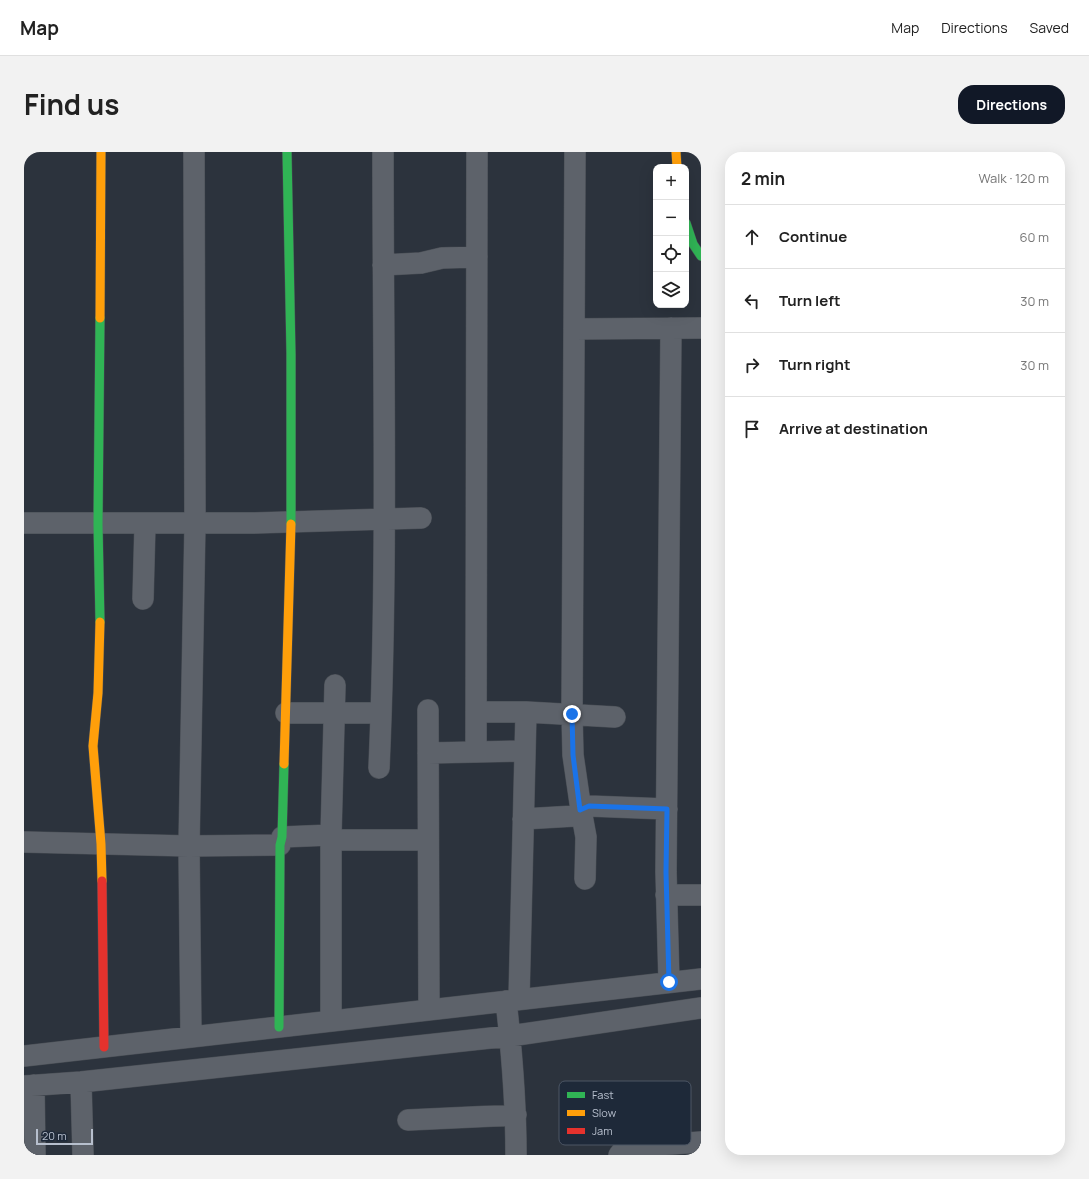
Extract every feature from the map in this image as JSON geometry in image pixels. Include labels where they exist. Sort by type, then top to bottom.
[{"type":"street","points":[[101,152],[98,524],[100,616],[98,693],[93,746],[101,844],[104,1047]]},
{"type":"street","points":[[191,1037],[189,846],[195,523],[194,152]]},
{"type":"street","points":[[279,1027],[281,841],[291,522],[291,354],[287,152]]},
{"type":"street","points":[[379,768],[383,519],[383,152]]},
{"type":"street","points":[[476,752],[477,152]]},
{"type":"street","points":[[575,152],[572,714],[573,755],[580,810],[586,837],[585,879]]},
{"type":"street","points":[[676,152],[677,164]]},
{"type":"street","points":[[689,232],[693,244],[701,256]]},
{"type":"street","points":[[383,265],[421,262],[442,258],[477,257]]},
{"type":"street","points":[[574,328],[701,328]]},
{"type":"street","points":[[669,982],[666,895],[671,328]]},
{"type":"street","points":[[24,523],[145,524],[421,518]]},
{"type":"street","points":[[143,598],[145,524]]},
{"type":"street","points":[[331,1021],[331,838],[335,686]]},
{"type":"street","points":[[428,710],[427,840],[429,1010]]},
{"type":"street","points":[[476,712],[526,712],[615,717]]},
{"type":"street","points":[[516,1155],[516,1115],[510,1036],[523,819],[526,712]]},
{"type":"street","points":[[286,713],[381,713]]},
{"type":"street","points":[[428,753],[524,751]]},
{"type":"street","points":[[523,819],[571,817],[577,815],[580,810],[589,806],[667,809]]},
{"type":"street","points":[[24,842],[189,846],[331,838],[427,840]]},
{"type":"street","points":[[666,895],[701,895]]},
{"type":"street","points":[[24,1056],[701,978]]},
{"type":"street","points":[[35,1155],[29,1085],[81,1082],[510,1036],[701,1008]]},
{"type":"street","points":[[81,1082],[83,1155]]},
{"type":"street","points":[[408,1120],[516,1115]]},
{"type":"street","points":[[691,1143],[701,1142]]},
{"type":"street","points":[[619,1155],[623,1150],[630,1147],[658,1145]]},
{"type":"traffic: fast","points":[[287,152],[291,354],[291,524]]},
{"type":"traffic: fast","points":[[689,232],[693,244],[701,256]]},
{"type":"traffic: fast","points":[[100,318],[98,524],[100,622]]},
{"type":"traffic: fast","points":[[279,1027],[280,845],[282,837],[284,764]]},
{"type":"traffic: slow","points":[[100,318],[101,152]]},
{"type":"traffic: slow","points":[[676,152],[677,164]]},
{"type":"traffic: slow","points":[[284,764],[291,524]]},
{"type":"traffic: slow","points":[[100,622],[98,693],[93,746],[101,844],[102,881]]},
{"type":"traffic: jam","points":[[102,881],[104,1047]]},
{"type":"route","points":[[572,714],[573,755],[580,810],[589,806],[667,809],[666,872],[669,982]]}]
